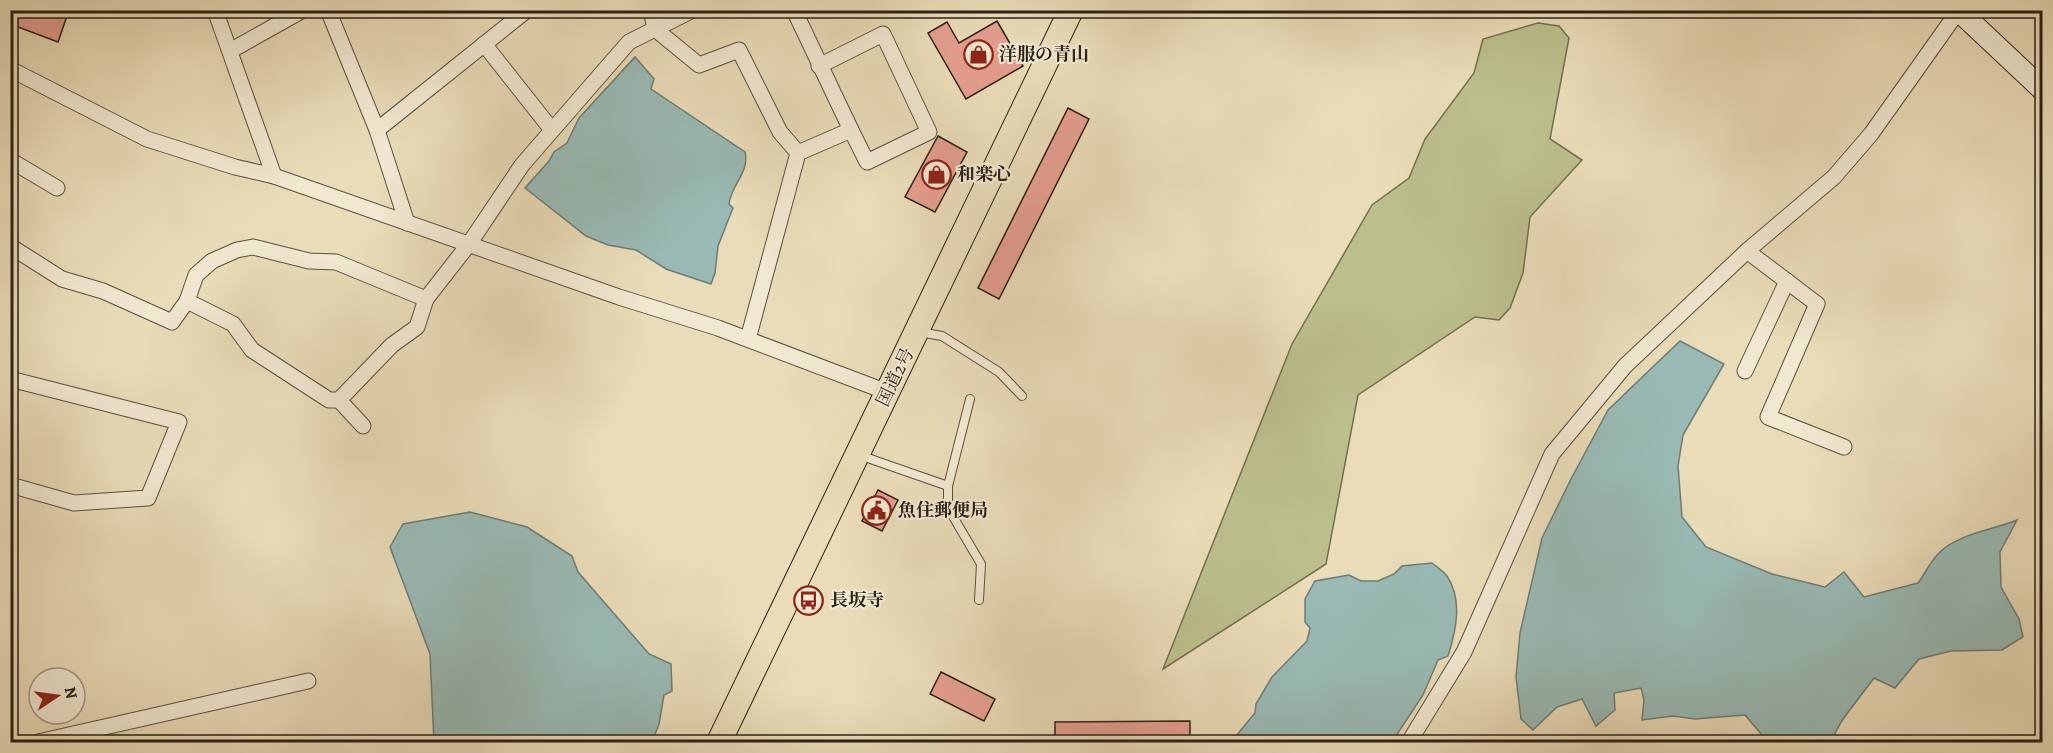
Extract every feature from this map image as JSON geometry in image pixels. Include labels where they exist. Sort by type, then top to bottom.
[{"type":"highway","name":"国道2号","points":[[719,742],[1071,10]]},
{"type":"main road","points":[[1958,11],[2043,89]]},
{"type":"street","points":[[215,10],[274,176]]},
{"type":"street","points":[[230,51],[303,10]]},
{"type":"street","points":[[328,10],[376,130],[407,223]]},
{"type":"street","points":[[376,130],[527,10]]},
{"type":"street","points":[[651,10],[655,29],[699,65],[739,50],[780,132],[798,153]]},
{"type":"street","points":[[187,301],[233,324],[252,350],[328,400],[339,400],[392,345],[417,327],[426,299],[469,244],[522,165],[629,42],[693,10]]},
{"type":"street","points":[[794,10],[819,66],[867,162],[929,132],[884,34],[819,66]]},
{"type":"street","points":[[1409,742],[1464,652],[1552,454],[1625,366],[1747,251],[1834,177],[1871,134],[1958,11]]},
{"type":"street","points":[[484,44],[552,130]]},
{"type":"street","points":[[10,69],[147,139],[235,167],[274,176],[619,297],[718,328],[887,392]]},
{"type":"street","points":[[798,153],[851,130]]},
{"type":"street","points":[[748,339],[798,153]]},
{"type":"street","points":[[10,160],[57,188]]},
{"type":"street","points":[[10,246],[62,279],[103,291],[172,322],[187,301],[196,275],[212,261],[237,250],[253,247],[309,261],[336,262],[426,299]]},
{"type":"street","points":[[1747,251],[1817,304],[1768,417],[1844,447]]},
{"type":"street","points":[[1745,371],[1787,281]]},
{"type":"street","points":[[10,380],[179,422],[148,498],[74,503],[10,485]]},
{"type":"street","points":[[339,400],[363,426]]},
{"type":"street","points":[[38,742],[309,681]]},
{"type":"lane","points":[[917,332],[942,336],[999,372],[1022,396]]},
{"type":"lane","points":[[970,399],[948,486],[948,508],[981,564],[979,600]]},
{"type":"lane","points":[[857,454],[948,486]]},
{"type":"green space","points":[[1538,23],[1559,26],[1569,38],[1550,139],[1582,160],[1530,217],[1523,273],[1510,308],[1499,320],[1475,317],[1358,395],[1326,564],[1163,669],[1292,344],[1372,205],[1409,178],[1425,139],[1474,73],[1483,39]]},
{"type":"water","points":[[635,57],[654,79],[651,89],[745,152],[745,166],[730,197],[729,204],[733,208],[718,246],[715,273],[711,284],[666,269],[636,250],[608,245],[586,236],[525,188],[554,152],[567,143],[579,118]]},
{"type":"water","points":[[1680,341],[1724,364],[1683,435],[1678,466],[1682,517],[1706,547],[1772,574],[1825,587],[1844,572],[1864,597],[1918,583],[1934,559],[1947,546],[1966,537],[2017,520],[2000,552],[2001,587],[2019,619],[2023,637],[2002,650],[1951,651],[1919,659],[1895,688],[1874,678],[1843,719],[1830,742],[1768,742],[1745,715],[1695,719],[1673,716],[1642,720],[1644,700],[1641,688],[1614,693],[1615,710],[1596,726],[1582,699],[1557,707],[1533,730],[1521,719],[1516,677],[1520,633],[1542,538],[1608,410]]},
{"type":"water","points":[[470,512],[527,527],[572,556],[578,572],[649,654],[671,664],[672,691],[664,695],[659,724],[652,742],[434,742],[430,654],[390,547],[403,524]]},
{"type":"water","points":[[1432,563],[1447,576],[1455,595],[1456,616],[1453,636],[1448,656],[1438,660],[1423,695],[1392,742],[1238,742],[1236,736],[1255,713],[1256,704],[1272,677],[1307,641],[1310,628],[1305,622],[1305,599],[1315,581],[1349,575],[1361,581],[1378,581],[1394,574],[1402,566]]},
{"type":"building","points":[[10,10],[69,10],[58,42],[10,24]]},
{"type":"building","name":"洋服の青山","points":[[997,21],[1023,66],[966,99],[928,33],[947,22],[959,43]]},
{"type":"building","points":[[1068,108],[1089,119],[999,299],[978,288]]},
{"type":"building","name":"和楽心","points":[[938,136],[967,152],[935,212],[905,197]]},
{"type":"building","points":[[878,490],[898,500],[882,531],[862,521]]},
{"type":"building","points":[[941,672],[995,699],[984,721],[930,694]]},
{"type":"building","points":[[1190,721],[1190,742],[1055,742],[1055,722]]},
{"type":"place","name":"洋服の青山","points":[[978,54]]},
{"type":"place","name":"和楽心","points":[[936,174]]},
{"type":"place","name":"魚住郵便局","points":[[877,510]]},
{"type":"place","name":"長坂寺","points":[[809,600]]}]
